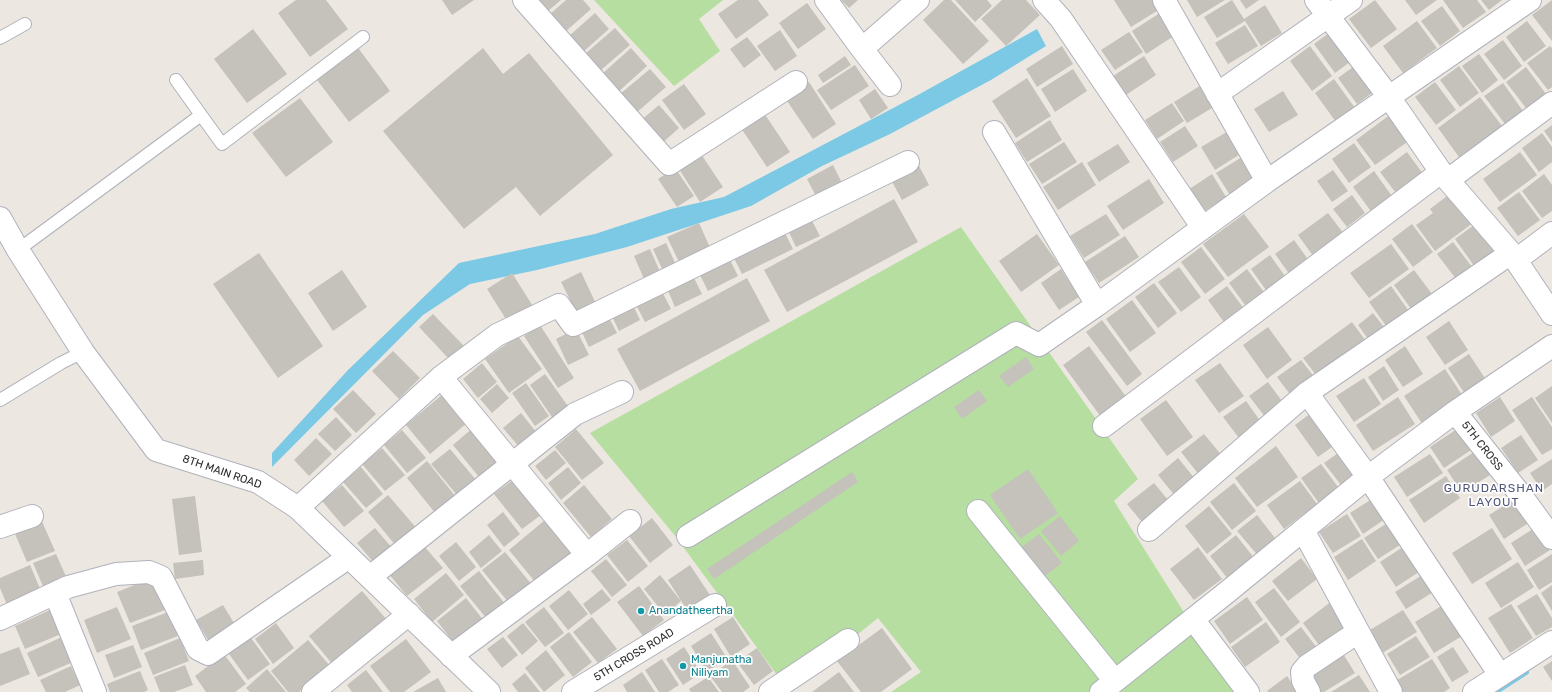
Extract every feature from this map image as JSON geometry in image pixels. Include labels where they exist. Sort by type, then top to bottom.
[{"type":"street","points":[[524,0],[669,164],[796,82]]},
{"type":"street","points":[[826,0],[890,85]]},
{"type":"street","points":[[862,49],[918,0]]},
{"type":"street","points":[[1044,0],[1060,19],[1203,228]]},
{"type":"street","points":[[1164,0],[1266,181]]},
{"type":"street","points":[[1217,94],[1322,8],[1352,0]]},
{"type":"street","points":[[688,536],[1016,333],[1039,345],[1098,305],[1266,181],[1530,0]]},
{"type":"street","points":[[1322,8],[1389,97],[1445,176],[1513,257],[1552,314]]},
{"type":"street","points":[[1104,426],[1445,176],[1552,103]]},
{"type":"street","points":[[994,132],[1098,305]]},
{"type":"street","points":[[298,508],[441,377],[497,335],[559,305],[573,325],[908,162]]},
{"type":"street","name":"8TH MAIN ROAD","points":[[0,218],[18,250],[83,352],[156,450],[258,482],[298,508],[489,692]]},
{"type":"street","points":[[1149,530],[1307,393],[1513,257],[1552,233]]},
{"type":"street","points":[[978,511],[1108,686],[1368,477],[1455,412],[1552,346]]},
{"type":"street","points":[[441,377],[587,555]]},
{"type":"street","points":[[370,577],[575,414],[622,392]]},
{"type":"street","points":[[1307,393],[1368,477],[1500,675]]},
{"type":"street","name":"5TH CROSS","points":[[1455,412],[1520,494],[1552,538]]},
{"type":"street","points":[[0,527],[32,516]]},
{"type":"street","points":[[451,656],[587,555],[630,521]]},
{"type":"street","points":[[1303,530],[1391,692]]},
{"type":"street","points":[[0,619],[68,587],[116,574],[149,572],[161,577],[198,649],[208,654],[349,557]]},
{"type":"street","points":[[55,593],[95,692]]},
{"type":"street","name":"5TH CROSS ROAD","points":[[573,692],[715,605]]},
{"type":"street","points":[[313,692],[409,614]]},
{"type":"street","points":[[1193,619],[1248,692]]},
{"type":"street","points":[[1309,692],[1302,681],[1302,672],[1307,666],[1358,632]]},
{"type":"street","points":[[770,692],[848,640]]},
{"type":"street","points":[[1474,692],[1552,642]]},
{"type":"lane","points":[[0,38],[25,24]]},
{"type":"lane","points":[[176,80],[222,144],[363,37]]},
{"type":"lane","points":[[18,250],[201,116]]},
{"type":"lane","points":[[0,400],[61,363],[83,352]]},
{"type":"green space","points":[[594,0],[723,0],[699,19],[720,51],[674,86]]},
{"type":"green space","points":[[961,227],[1138,479],[1114,501],[1234,692],[891,692],[921,672],[878,618],[788,690],[676,537],[590,433]]},
{"type":"water","points":[[1037,29],[1046,46],[991,80],[890,134],[822,166],[751,206],[627,247],[537,270],[470,284],[423,315],[272,467],[272,453],[348,370],[459,263],[595,234],[671,209],[724,197],[916,96]]},
{"type":"building","points":[[296,0],[326,0],[348,29],[310,57],[278,13]]},
{"type":"building","points":[[442,0],[474,0],[452,15]]},
{"type":"building","points":[[539,0],[561,0],[548,11]]},
{"type":"building","points":[[566,0],[583,0],[591,9],[565,32],[549,15]]},
{"type":"building","points":[[738,0],[758,0],[769,15],[736,39],[718,14]]},
{"type":"building","points":[[841,0],[858,0],[849,8]]},
{"type":"building","points":[[944,0],[951,0],[989,41],[963,64],[923,20]]},
{"type":"building","points":[[955,0],[987,0],[992,6],[975,22]]},
{"type":"building","points":[[1002,0],[1026,0],[1040,15],[1006,46],[981,19]]},
{"type":"building","points":[[1114,0],[1154,0],[1160,9],[1131,27]]},
{"type":"building","points":[[1187,0],[1225,0],[1197,17]]},
{"type":"building","points":[[1232,0],[1244,19],[1265,5],[1282,33],[1261,46],[1245,21],[1217,38],[1204,17]]},
{"type":"building","points":[[1240,0],[1259,0],[1246,9]]},
{"type":"building","points":[[1375,0],[1397,29],[1371,48],[1349,19]]},
{"type":"building","points":[[1405,0],[1437,0],[1416,15]]},
{"type":"building","points":[[1443,0],[1477,0],[1486,12],[1463,28]]},
{"type":"building","points":[[1481,0],[1502,0],[1489,10]]},
{"type":"building","points":[[1552,0],[1552,41],[1532,15]]},
{"type":"building","points":[[807,3],[826,29],[798,49],[779,23]]},
{"type":"building","points":[[1442,6],[1460,31],[1440,46],[1421,21]]},
{"type":"building","points":[[1163,11],[1177,34],[1146,54],[1132,31]]},
{"type":"building","points":[[595,13],[609,29],[583,52],[569,36]]},
{"type":"building","points":[[1417,21],[1437,48],[1403,73],[1383,46]]},
{"type":"building","points":[[1527,21],[1546,46],[1524,62],[1506,37]]},
{"type":"building","points":[[1245,25],[1258,46],[1228,64],[1215,43]]},
{"type":"building","points":[[615,28],[630,45],[601,70],[586,53]]},
{"type":"building","points":[[253,29],[287,74],[247,103],[214,59]]},
{"type":"building","points":[[780,30],[797,56],[775,71],[757,46]]},
{"type":"building","points":[[1129,32],[1143,52],[1115,70],[1101,50]]},
{"type":"building","points":[[1329,33],[1350,62],[1335,73],[1314,44]]},
{"type":"building","points":[[747,37],[761,55],[744,68],[730,49]]},
{"type":"building","points":[[1503,40],[1522,66],[1504,80],[1484,54]]},
{"type":"building","points":[[356,45],[390,91],[349,122],[314,76]]},
{"type":"building","points":[[1062,46],[1073,64],[1037,87],[1026,69]]},
{"type":"building","points":[[1310,46],[1332,76],[1312,91],[1290,61]]},
{"type":"building","points":[[1550,46],[1552,48],[1552,87],[1548,90],[1527,63]]},
{"type":"building","points":[[483,48],[503,74],[529,53],[613,155],[540,216],[516,187],[464,229],[383,131]]},
{"type":"building","points":[[631,48],[647,66],[618,92],[602,74]]},
{"type":"building","points":[[1479,54],[1498,80],[1482,93],[1462,66]]},
{"type":"building","points":[[845,56],[851,65],[823,83],[818,75]]},
{"type":"building","points":[[1144,56],[1156,75],[1123,97],[1110,78]]},
{"type":"building","points":[[855,65],[869,86],[831,110],[817,90]]},
{"type":"building","points":[[1459,66],[1479,93],[1460,107],[1440,80]]},
{"type":"building","points":[[1353,67],[1372,93],[1357,104],[1338,78]]},
{"type":"building","points":[[1526,67],[1546,94],[1526,108],[1506,82]]},
{"type":"building","points":[[650,69],[666,87],[636,113],[620,94]]},
{"type":"building","points":[[1073,69],[1087,91],[1055,112],[1041,89]]},
{"type":"building","points":[[1027,78],[1051,116],[1016,138],[992,101]]},
{"type":"building","points":[[1334,79],[1355,108],[1336,122],[1315,93]]},
{"type":"building","points":[[809,82],[836,124],[813,139],[785,98]]},
{"type":"building","points":[[1435,82],[1456,110],[1436,125],[1415,97]]},
{"type":"building","points":[[1503,83],[1523,111],[1505,124],[1484,96]]},
{"type":"building","points":[[684,84],[706,114],[684,130],[662,100]]},
{"type":"building","points":[[1203,84],[1217,105],[1187,123],[1174,102]]},
{"type":"building","points":[[875,89],[888,108],[871,119],[859,100]]},
{"type":"building","points":[[1283,91],[1298,115],[1269,132],[1254,109]]},
{"type":"building","points":[[1480,97],[1502,126],[1459,157],[1438,128]]},
{"type":"building","points":[[300,98],[333,142],[286,177],[252,133]]},
{"type":"building","points":[[1172,103],[1184,121],[1157,139],[1145,120]]},
{"type":"building","points":[[659,105],[679,128],[661,144],[640,121]]},
{"type":"building","points":[[764,113],[790,152],[767,167],[741,128]]},
{"type":"building","points":[[1391,114],[1410,140],[1375,165],[1356,140]]},
{"type":"building","points":[[1050,120],[1062,140],[1027,162],[1015,143]]},
{"type":"building","points":[[1552,125],[1552,142],[1544,131]]},
{"type":"building","points":[[1185,126],[1198,146],[1173,162],[1160,142]]},
{"type":"building","points":[[1232,129],[1245,151],[1215,170],[1201,147]]},
{"type":"building","points":[[1542,133],[1552,147],[1552,162],[1539,172],[1522,148]]},
{"type":"building","points":[[1064,142],[1077,162],[1042,184],[1029,164]]},
{"type":"building","points":[[1354,143],[1371,167],[1349,183],[1332,159]]},
{"type":"building","points":[[1118,144],[1130,162],[1099,182],[1087,163]]},
{"type":"building","points":[[1407,152],[1426,178],[1399,197],[1380,172]]},
{"type":"building","points":[[1520,152],[1537,175],[1500,202],[1483,179]]},
{"type":"building","points":[[701,154],[723,187],[700,202],[679,169]]},
{"type":"building","points":[[1247,154],[1261,176],[1230,195],[1216,173]]},
{"type":"building","points":[[1082,162],[1096,185],[1058,210],[1043,187]]},
{"type":"building","points":[[918,164],[929,185],[902,200],[890,178]]},
{"type":"building","points":[[833,165],[844,187],[818,200],[807,179]]},
{"type":"building","points":[[675,168],[694,196],[677,207],[658,179]]},
{"type":"building","points":[[1333,170],[1348,191],[1332,202],[1317,181]]},
{"type":"building","points":[[1374,171],[1394,199],[1373,214],[1353,187]]},
{"type":"building","points":[[1212,174],[1226,197],[1200,214],[1185,192]]},
{"type":"building","points":[[1544,174],[1552,185],[1552,211],[1542,218],[1522,191]]},
{"type":"building","points":[[1149,179],[1164,203],[1123,230],[1107,206]]},
{"type":"building","points":[[1519,192],[1540,220],[1518,236],[1497,208]]},
{"type":"building","points":[[1451,193],[1473,223],[1435,251],[1416,225],[1433,213],[1430,209]]},
{"type":"building","points":[[1352,195],[1365,213],[1347,227],[1333,209]]},
{"type":"building","points":[[894,199],[918,242],[787,312],[764,270]]},
{"type":"building","points":[[1328,213],[1347,238],[1316,260],[1298,235]]},
{"type":"building","points":[[1106,214],[1120,235],[1084,258],[1070,236]]},
{"type":"building","points":[[1244,214],[1269,247],[1228,277],[1203,244]]},
{"type":"building","points":[[811,219],[820,236],[796,247],[788,230]]},
{"type":"building","points":[[699,223],[712,252],[681,266],[667,237]]},
{"type":"building","points":[[1412,224],[1433,252],[1413,267],[1392,239]]},
{"type":"building","points":[[1474,225],[1495,253],[1475,267],[1455,239]]},
{"type":"building","points":[[784,231],[793,249],[742,274],[733,256]]},
{"type":"building","points":[[1037,234],[1059,265],[1021,292],[999,261]]},
{"type":"building","points":[[1125,236],[1139,257],[1099,283],[1085,262]]},
{"type":"building","points":[[1294,240],[1312,265],[1293,279],[1275,254]]},
{"type":"building","points":[[1453,242],[1472,267],[1456,279],[1437,254]]},
{"type":"building","points":[[666,243],[677,267],[664,273],[653,249]]},
{"type":"building","points":[[1391,244],[1409,269],[1369,298],[1350,273]]},
{"type":"building","points":[[1201,247],[1225,279],[1205,294],[1181,262]]},
{"type":"building","points":[[650,249],[661,274],[645,281],[634,256]]},
{"type":"building","points":[[259,253],[323,346],[278,378],[213,284]]},
{"type":"building","points":[[1270,255],[1287,279],[1268,293],[1251,269]]},
{"type":"building","points":[[730,260],[738,276],[708,291],[700,275]]},
{"type":"building","points":[[1179,267],[1201,297],[1181,312],[1158,282]]},
{"type":"building","points":[[1061,269],[1079,297],[1059,310],[1041,283]]},
{"type":"building","points":[[1247,269],[1266,295],[1248,309],[1229,283]]},
{"type":"building","points":[[342,270],[367,307],[333,331],[308,293]]},
{"type":"building","points":[[1414,270],[1435,298],[1414,313],[1394,285]]},
{"type":"building","points":[[581,272],[598,308],[579,317],[561,282]]},
{"type":"building","points":[[512,273],[534,308],[509,324],[487,289]]},
{"type":"building","points":[[692,274],[702,294],[675,307],[666,286]]},
{"type":"building","points":[[747,278],[770,321],[640,391],[617,349]]},
{"type":"building","points":[[1154,283],[1177,313],[1158,328],[1135,297]]},
{"type":"building","points":[[1227,286],[1245,310],[1226,325],[1208,300]]},
{"type":"building","points":[[1391,286],[1411,314],[1389,330],[1369,302]]},
{"type":"building","points":[[660,288],[671,309],[645,322],[634,301]]},
{"type":"building","points":[[1132,300],[1156,333],[1130,352],[1106,319]]},
{"type":"building","points":[[632,303],[640,320],[619,331],[611,314]]},
{"type":"building","points":[[1373,313],[1387,331],[1371,343],[1358,325]]},
{"type":"building","points":[[433,314],[464,346],[450,360],[419,327]]},
{"type":"building","points":[[607,314],[617,333],[589,347],[580,328]]},
{"type":"building","points":[[1102,320],[1142,374],[1127,386],[1086,332]]},
{"type":"building","points":[[1449,321],[1468,350],[1445,365],[1426,337]]},
{"type":"building","points":[[1352,322],[1368,344],[1319,379],[1303,358]]},
{"type":"building","points":[[540,325],[574,378],[558,388],[524,336]]},
{"type":"building","points":[[1268,327],[1292,360],[1267,379],[1243,345]]},
{"type":"building","points":[[576,329],[589,355],[568,365],[556,339]]},
{"type":"building","points":[[518,336],[542,369],[509,393],[485,359]]},
{"type":"building","points":[[1089,346],[1127,398],[1101,417],[1063,365]]},
{"type":"building","points":[[1405,346],[1423,374],[1403,387],[1385,360]]},
{"type":"building","points":[[393,351],[420,378],[399,399],[372,371]]},
{"type":"building","points":[[1469,354],[1488,383],[1467,397],[1448,368]]},
{"type":"building","points":[[1026,357],[1034,369],[1008,387],[999,376]]},
{"type":"building","points":[[1301,360],[1316,379],[1292,397],[1277,377]]},
{"type":"building","points":[[482,363],[497,382],[478,398],[463,379]]},
{"type":"building","points":[[1220,363],[1244,396],[1219,413],[1195,380]]},
{"type":"building","points":[[1384,366],[1399,390],[1383,401],[1368,377]]},
{"type":"building","points":[[1445,369],[1464,398],[1423,425],[1404,396]]},
{"type":"building","points":[[545,374],[570,409],[554,420],[530,385]]},
{"type":"building","points":[[1364,378],[1381,404],[1354,422],[1336,396]]},
{"type":"building","points":[[1268,382],[1284,404],[1266,418],[1249,396]]},
{"type":"building","points":[[526,383],[549,416],[535,426],[512,393]]},
{"type":"building","points":[[497,384],[509,398],[492,413],[480,399]]},
{"type":"building","points":[[1552,386],[1552,423],[1535,398]]},
{"type":"building","points":[[353,390],[376,414],[356,433],[333,409]]},
{"type":"building","points":[[979,390],[987,401],[962,419],[954,407]]},
{"type":"building","points":[[443,394],[467,423],[430,454],[406,425]]},
{"type":"building","points":[[1398,397],[1415,424],[1373,451],[1356,425]]},
{"type":"building","points":[[1500,397],[1515,421],[1491,437],[1476,413]]},
{"type":"building","points":[[1532,397],[1552,427],[1552,449],[1542,455],[1512,410]]},
{"type":"building","points":[[1166,400],[1193,437],[1167,456],[1140,419]]},
{"type":"building","points":[[1246,401],[1261,422],[1239,438],[1223,417]]},
{"type":"building","points":[[1315,410],[1339,442],[1318,457],[1295,425]]},
{"type":"building","points":[[521,413],[537,433],[520,448],[503,428]]},
{"type":"building","points":[[336,417],[352,435],[335,451],[318,434]]},
{"type":"building","points":[[474,427],[501,459],[479,477],[453,445]]},
{"type":"building","points":[[576,429],[604,463],[582,480],[555,447]]},
{"type":"building","points":[[1457,429],[1471,450],[1444,468],[1430,447]]},
{"type":"building","points":[[402,430],[426,458],[407,473],[384,445]]},
{"type":"building","points":[[1204,434],[1223,457],[1200,476],[1181,452]]},
{"type":"building","points":[[1521,435],[1538,460],[1518,473],[1501,448]]},
{"type":"building","points":[[316,438],[332,454],[309,476],[294,460]]},
{"type":"building","points":[[1276,446],[1298,477],[1257,507],[1235,478]]},
{"type":"building","points":[[382,448],[405,475],[385,491],[362,464]]},
{"type":"building","points":[[450,449],[476,480],[457,495],[431,464]]},
{"type":"building","points":[[1344,449],[1360,472],[1341,485],[1324,463]]},
{"type":"building","points":[[555,450],[566,463],[546,480],[535,466]]},
{"type":"building","points":[[1474,452],[1490,475],[1462,493],[1447,470]]},
{"type":"building","points":[[1430,454],[1443,473],[1407,497],[1394,477]]},
{"type":"building","points":[[1178,458],[1196,480],[1176,497],[1158,475]]},
{"type":"building","points":[[1552,459],[1552,484],[1542,491],[1530,473]]},
{"type":"building","points":[[427,461],[456,497],[436,514],[407,478]]},
{"type":"building","points":[[1321,464],[1341,491],[1321,506],[1301,478]]},
{"type":"building","points":[[361,467],[383,494],[366,508],[343,482]]},
{"type":"building","points":[[568,467],[581,483],[561,500],[548,483]]},
{"type":"building","points":[[1028,469],[1058,513],[1020,539],[990,495]]},
{"type":"building","points":[[852,472],[858,482],[714,579],[707,569]]},
{"type":"building","points":[[1446,476],[1460,498],[1424,523],[1409,500]]},
{"type":"building","points":[[513,480],[541,515],[522,529],[494,494]]},
{"type":"building","points":[[1300,481],[1317,504],[1284,529],[1267,505]]},
{"type":"building","points":[[1154,483],[1173,506],[1147,528],[1127,504]]},
{"type":"building","points":[[1234,483],[1256,511],[1232,530],[1210,502]]},
{"type":"building","points":[[342,485],[364,511],[344,527],[322,501]]},
{"type":"building","points":[[584,485],[612,519],[591,537],[563,503]]},
{"type":"building","points":[[388,495],[418,530],[397,547],[368,512]]},
{"type":"building","points":[[195,496],[202,552],[179,555],[172,499]]},
{"type":"building","points":[[1375,497],[1388,517],[1363,534],[1350,513]]},
{"type":"building","points":[[1515,499],[1530,522],[1504,539],[1489,515]]},
{"type":"building","points":[[1209,506],[1232,534],[1207,554],[1185,526]]},
{"type":"building","points":[[503,512],[520,534],[504,547],[487,525]]},
{"type":"building","points":[[1347,514],[1361,536],[1333,553],[1319,532]]},
{"type":"building","points":[[1257,515],[1279,543],[1260,558],[1237,531]]},
{"type":"building","points":[[1060,516],[1079,541],[1061,556],[1041,531]]},
{"type":"building","points":[[40,517],[55,551],[27,562],[13,529]]},
{"type":"building","points":[[652,518],[673,545],[650,563],[629,536]]},
{"type":"building","points":[[545,520],[572,553],[536,583],[509,550]]},
{"type":"building","points":[[1392,520],[1406,541],[1378,559],[1364,538]]},
{"type":"building","points":[[1536,527],[1550,550],[1525,566],[1511,543]]},
{"type":"building","points":[[375,528],[393,549],[375,564],[357,543]]},
{"type":"building","points":[[1492,528],[1512,559],[1472,584],[1452,553]]},
{"type":"building","points":[[1039,534],[1062,563],[1045,576],[1022,547]]},
{"type":"building","points":[[489,535],[502,551],[481,568],[469,552]]},
{"type":"building","points":[[1236,535],[1254,558],[1228,579],[1210,556]]},
{"type":"building","points":[[1362,539],[1376,561],[1348,580],[1334,557]]},
{"type":"building","points":[[627,540],[648,566],[628,582],[607,555]]},
{"type":"building","points":[[456,542],[476,567],[459,581],[439,556]]},
{"type":"building","points":[[1406,545],[1422,570],[1396,587],[1380,562]]},
{"type":"building","points":[[424,546],[443,568],[407,596],[389,574]]},
{"type":"building","points":[[1198,547],[1222,579],[1194,600],[1170,569]]},
{"type":"building","points":[[505,552],[532,585],[509,603],[482,570]]},
{"type":"building","points":[[56,554],[68,581],[45,591],[33,563]]},
{"type":"building","points":[[1552,554],[1552,582],[1539,590],[1527,570]]},
{"type":"building","points":[[1301,558],[1317,579],[1288,601],[1272,581]]},
{"type":"building","points":[[606,559],[627,585],[612,597],[591,571]]},
{"type":"building","points":[[203,560],[204,575],[175,579],[173,563]]},
{"type":"building","points":[[1518,562],[1534,587],[1501,608],[1485,583]]},
{"type":"building","points":[[30,565],[42,593],[8,607],[0,588],[0,578]]},
{"type":"building","points":[[690,565],[710,595],[687,610],[668,580]]},
{"type":"building","points":[[479,571],[505,604],[487,619],[460,586]]},
{"type":"building","points":[[1427,572],[1438,589],[1406,609],[1395,592]]},
{"type":"building","points":[[446,573],[464,595],[432,622],[414,599]]},
{"type":"building","points":[[660,575],[681,601],[665,615],[644,589]]},
{"type":"building","points":[[152,578],[165,610],[130,623],[117,592]]},
{"type":"building","points":[[1552,585],[1552,611],[1541,593]]},
{"type":"building","name":"Anandatheertha","points":[[639,586],[664,620],[643,636],[617,602]]},
{"type":"building","points":[[1274,588],[1300,622],[1281,637],[1255,602]]},
{"type":"building","points":[[602,589],[611,600],[591,615],[583,604]]},
{"type":"building","points":[[569,590],[588,614],[568,630],[549,606]]},
{"type":"building","points":[[362,591],[387,620],[334,666],[309,636]]},
{"type":"building","points":[[1537,594],[1552,618],[1552,627],[1536,636],[1517,606]]},
{"type":"building","points":[[1247,597],[1263,620],[1230,644],[1214,621]]},
{"type":"building","points":[[466,598],[484,621],[455,644],[437,621]]},
{"type":"building","points":[[1332,601],[1350,626],[1321,648],[1303,623]]},
{"type":"building","points":[[1448,602],[1467,633],[1434,653],[1415,622]]},
{"type":"building","points":[[1511,604],[1533,638],[1510,653],[1488,618]]},
{"type":"building","points":[[223,605],[237,628],[210,643],[196,620]]},
{"type":"building","points":[[117,607],[131,639],[97,653],[84,620]]},
{"type":"building","points":[[544,607],[564,633],[545,647],[525,622]]},
{"type":"building","points":[[50,610],[61,634],[25,649],[15,626]]},
{"type":"building","points":[[1403,610],[1417,632],[1379,655],[1365,633]]},
{"type":"building","points":[[168,612],[178,636],[141,650],[132,626]]},
{"type":"building","points":[[592,617],[617,649],[598,663],[573,632]]},
{"type":"building","points":[[733,617],[750,644],[731,657],[714,629]]},
{"type":"building","points":[[1266,622],[1280,642],[1245,667],[1231,647]]},
{"type":"building","points":[[276,623],[294,648],[273,664],[255,639]]},
{"type":"building","points":[[523,623],[538,641],[522,655],[507,636]]},
{"type":"building","points":[[1301,627],[1318,649],[1302,661],[1285,639]]},
{"type":"building","points":[[882,628],[912,669],[881,692],[861,692],[837,661]]},
{"type":"building","points":[[569,632],[592,662],[573,677],[550,647]]},
{"type":"building","points":[[711,633],[727,658],[707,672],[691,646]]},
{"type":"building","points":[[1416,636],[1430,657],[1400,675],[1387,654]]},
{"type":"building","points":[[62,637],[73,662],[38,677],[27,653]]},
{"type":"building","points":[[503,637],[518,655],[502,668],[487,649]]},
{"type":"building","points":[[180,638],[189,661],[153,675],[144,653]]},
{"type":"building","points":[[251,638],[270,664],[248,680],[229,654]]},
{"type":"building","points":[[406,639],[431,672],[404,692],[390,692],[370,666]]},
{"type":"building","points":[[308,640],[330,666],[299,692],[288,692],[271,671]]},
{"type":"building","points":[[133,645],[142,667],[114,678],[105,655]]},
{"type":"building","points":[[19,647],[30,674],[0,686],[0,654]]},
{"type":"building","name":"Manjunatha Niliyam","points":[[684,647],[701,673],[683,685],[666,659]]},
{"type":"building","points":[[1453,647],[1469,672],[1452,682],[1437,657]]},
{"type":"building","points":[[757,648],[773,671],[754,685],[737,662]]},
{"type":"building","points":[[546,650],[565,675],[544,692],[525,668]]},
{"type":"building","points":[[1342,652],[1355,673],[1324,692],[1316,692],[1305,675]]},
{"type":"building","points":[[224,654],[246,684],[235,692],[206,692],[195,676]]},
{"type":"building","points":[[662,659],[679,685],[668,692],[659,692],[645,670]]},
{"type":"building","points":[[1432,659],[1450,688],[1444,692],[1400,692],[1394,682]]},
{"type":"building","points":[[732,660],[750,687],[743,692],[722,692],[710,676]]},
{"type":"building","points":[[1552,661],[1552,681],[1543,667]]},
{"type":"building","points":[[185,665],[193,685],[174,692],[160,692],[154,677]]},
{"type":"building","points":[[71,666],[80,685],[65,692],[46,692],[40,680]]},
{"type":"building","points":[[267,669],[286,692],[250,692],[246,688]]},
{"type":"building","points":[[366,670],[383,692],[352,692],[347,685]]},
{"type":"building","points":[[140,671],[148,690],[144,692],[110,692],[107,684]]},
{"type":"building","points":[[642,672],[655,692],[627,692],[623,685]]},
{"type":"building","points":[[839,672],[854,692],[812,692]]},
{"type":"building","points":[[525,673],[540,692],[518,692],[512,684]]},
{"type":"building","points":[[1359,675],[1370,692],[1331,692]]},
{"type":"building","points":[[1287,676],[1298,692],[1267,691]]},
{"type":"building","points":[[708,677],[719,692],[691,692],[689,689]]},
{"type":"building","points":[[438,678],[446,692],[413,692]]},
{"type":"waterway","points":[[1495,692],[1526,672]]},
{"type":"place","name":"Anandatheertha","points":[[641,611]]},
{"type":"place","name":"Manjunatha Niliyam","points":[[683,666]]},
{"type":"district","name":"GURUDARSHAN LAYOUT","points":[[1494,496]]}]
